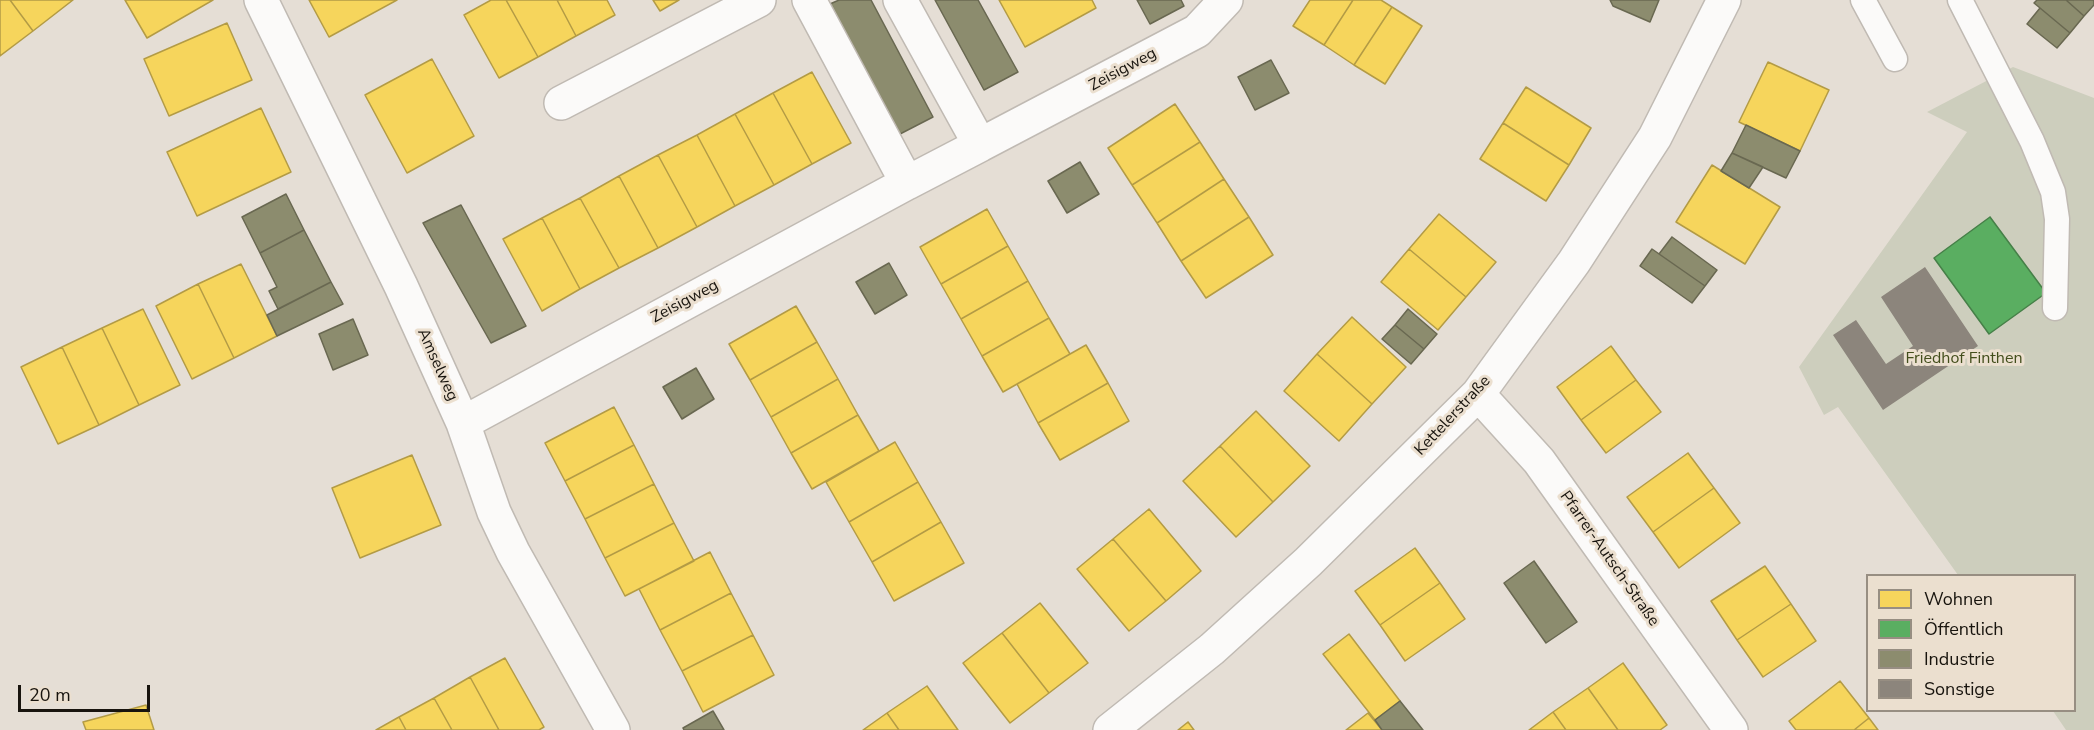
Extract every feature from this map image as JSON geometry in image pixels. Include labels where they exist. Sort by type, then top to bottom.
[{"type":"street","name":"Amselweg","points":[[261,0],[396,275],[463,423],[494,512],[513,552],[613,730]]},
{"type":"street","points":[[561,103],[759,0]]},
{"type":"street","points":[[809,0],[907,183]]},
{"type":"street","points":[[900,0],[980,145]]},
{"type":"street","name":"Zeisigweg","points":[[463,423],[907,183],[1197,31],[1226,0]]},
{"type":"street","name":"Kettelerstraße","points":[[1111,730],[1212,649],[1308,562],[1478,394],[1574,262],[1655,137],[1725,0]]},
{"type":"street","name":"Pfarrer-Autsch-Straße","points":[[1478,394],[1539,461],[1731,730]]},
{"type":"lane","points":[[1863,0],[1895,59]]},
{"type":"lane","points":[[1960,0],[2032,141],[2054,192],[2057,219],[2055,308]]},
{"type":"green space","name":"Friedhof Finthen","points":[[2013,67],[2094,98],[2094,730],[2066,730],[2054,712],[2076,712],[2076,574],[1957,574],[1838,407],[1824,415],[1799,367],[1967,132],[1927,112]]},
{"type":"building: Wohnen","points":[[0,0],[10,0],[33,31],[0,56]]},
{"type":"building: Wohnen","points":[[10,0],[73,0],[33,31]]},
{"type":"building: Wohnen","points":[[125,0],[213,0],[147,38]]},
{"type":"building: Wohnen","points":[[309,0],[397,0],[329,37]]},
{"type":"building: Wohnen","points":[[491,0],[506,0],[538,57],[499,78],[464,15]]},
{"type":"building: Wohnen","points":[[506,0],[557,0],[576,36],[538,57]]},
{"type":"building: Wohnen","points":[[557,0],[607,0],[615,15],[576,36]]},
{"type":"building: Wohnen","points":[[653,0],[679,0],[660,11]]},
{"type":"building: Wohnen","points":[[999,0],[1092,0],[1096,8],[1025,47]]},
{"type":"building: Wohnen","points":[[1310,0],[1353,0],[1324,45],[1293,26]]},
{"type":"building: Wohnen","points":[[1353,0],[1381,0],[1392,7],[1354,65],[1324,45]]},
{"type":"building: Wohnen","points":[[1392,7],[1422,26],[1385,84],[1354,65]]},
{"type":"building: Wohnen","points":[[227,23],[252,80],[169,116],[144,59]]},
{"type":"building: Wohnen","points":[[432,59],[474,136],[407,173],[365,95]]},
{"type":"building: Wohnen","points":[[1768,62],[1829,90],[1800,151],[1739,122]]},
{"type":"building: Wohnen","points":[[812,72],[851,143],[812,164],[773,93]]},
{"type":"building: Wohnen","points":[[1526,87],[1591,128],[1569,165],[1503,123]]},
{"type":"building: Wohnen","points":[[773,93],[812,164],[774,185],[735,114]]},
{"type":"building: Wohnen","points":[[1175,104],[1200,142],[1132,185],[1108,148]]},
{"type":"building: Wohnen","points":[[261,108],[291,172],[197,216],[167,152]]},
{"type":"building: Wohnen","points":[[735,114],[774,185],[735,206],[697,135]]},
{"type":"building: Wohnen","points":[[1503,123],[1569,165],[1546,201],[1480,159]]},
{"type":"building: Wohnen","points":[[697,135],[735,206],[697,227],[658,155]]},
{"type":"building: Wohnen","points":[[1200,142],[1224,179],[1157,223],[1132,185]]},
{"type":"building: Wohnen","points":[[658,155],[697,227],[658,248],[619,176]]},
{"type":"building: Wohnen","points":[[1712,165],[1780,207],[1745,264],[1676,222]]},
{"type":"building: Wohnen","points":[[619,176],[658,248],[619,268],[580,198]]},
{"type":"building: Wohnen","points":[[1224,179],[1249,217],[1181,261],[1157,223]]},
{"type":"building: Wohnen","points":[[580,198],[619,268],[580,289],[542,218]]},
{"type":"building: Wohnen","points":[[987,209],[1008,246],[941,284],[920,247]]},
{"type":"building: Wohnen","points":[[1439,214],[1496,262],[1466,297],[1409,249]]},
{"type":"building: Wohnen","points":[[1249,217],[1273,255],[1206,298],[1181,261]]},
{"type":"building: Wohnen","points":[[542,218],[580,289],[542,311],[503,239]]},
{"type":"building: Wohnen","points":[[1008,246],[1028,281],[961,319],[941,284]]},
{"type":"building: Wohnen","points":[[1409,249],[1466,297],[1438,330],[1381,282]]},
{"type":"building: Wohnen","points":[[241,264],[277,336],[234,358],[198,284]]},
{"type":"building: Wohnen","points":[[1028,281],[1049,318],[982,356],[961,319]]},
{"type":"building: Wohnen","points":[[198,284],[234,358],[192,379],[156,306]]},
{"type":"building: Wohnen","points":[[796,306],[817,342],[750,380],[729,344]]},
{"type":"building: Wohnen","points":[[143,309],[180,385],[139,405],[102,328]]},
{"type":"building: Wohnen","points":[[1352,317],[1406,367],[1372,404],[1317,354]]},
{"type":"building: Wohnen","points":[[1049,318],[1070,354],[1003,392],[982,356]]},
{"type":"building: Wohnen","points":[[102,328],[139,405],[99,425],[62,347]]},
{"type":"building: Wohnen","points":[[817,342],[838,379],[771,417],[750,380]]},
{"type":"building: Wohnen","points":[[1086,345],[1108,383],[1038,423],[1017,384]]},
{"type":"building: Wohnen","points":[[1611,346],[1636,380],[1581,420],[1557,387]]},
{"type":"building: Wohnen","points":[[62,347],[99,425],[58,444],[21,367]]},
{"type":"building: Wohnen","points":[[1317,354],[1372,404],[1339,441],[1284,391]]},
{"type":"building: Wohnen","points":[[838,379],[858,415],[791,453],[771,417]]},
{"type":"building: Wohnen","points":[[1636,380],[1661,412],[1606,453],[1581,420]]},
{"type":"building: Wohnen","points":[[1108,383],[1129,421],[1060,460],[1038,423]]},
{"type":"building: Wohnen","points":[[614,407],[634,445],[565,481],[545,443]]},
{"type":"building: Wohnen","points":[[1256,411],[1310,466],[1273,502],[1220,446]]},
{"type":"building: Wohnen","points":[[858,415],[879,451],[812,489],[791,453]]},
{"type":"building: Wohnen","points":[[895,442],[918,482],[849,522],[826,482]]},
{"type":"building: Wohnen","points":[[634,445],[654,484],[585,519],[565,481]]},
{"type":"building: Wohnen","points":[[1220,446],[1273,502],[1236,537],[1183,481]]},
{"type":"building: Wohnen","points":[[1688,453],[1714,488],[1653,532],[1627,497]]},
{"type":"building: Wohnen","points":[[412,455],[441,525],[360,558],[332,488]]},
{"type":"building: Wohnen","points":[[918,482],[941,522],[872,562],[849,522]]},
{"type":"building: Wohnen","points":[[654,484],[674,523],[605,558],[585,519]]},
{"type":"building: Wohnen","points":[[1714,488],[1740,523],[1679,568],[1653,532]]},
{"type":"building: Wohnen","points":[[1149,509],[1201,571],[1166,601],[1113,539]]},
{"type":"building: Wohnen","points":[[941,522],[964,563],[894,601],[872,562]]},
{"type":"building: Wohnen","points":[[674,523],[694,561],[625,596],[605,558]]},
{"type":"building: Wohnen","points":[[1113,539],[1166,601],[1129,631],[1077,569]]},
{"type":"building: Wohnen","points":[[1415,548],[1440,583],[1380,625],[1355,591]]},
{"type":"building: Wohnen","points":[[710,552],[731,593],[660,630],[639,589]]},
{"type":"building: Wohnen","points":[[1765,566],[1791,604],[1737,640],[1711,601]]},
{"type":"building: Wohnen","points":[[1440,583],[1465,619],[1405,661],[1380,625]]},
{"type":"building: Wohnen","points":[[731,593],[753,635],[682,671],[660,630]]},
{"type":"building: Wohnen","points":[[1040,603],[1088,663],[1049,693],[1002,633]]},
{"type":"building: Wohnen","points":[[1791,604],[1816,641],[1763,677],[1737,640]]},
{"type":"building: Wohnen","points":[[1002,633],[1049,693],[1010,723],[963,663]]},
{"type":"building: Wohnen","points":[[1349,634],[1400,701],[1375,720],[1323,654]]},
{"type":"building: Wohnen","points":[[753,635],[774,675],[703,712],[682,671]]},
{"type":"building: Wohnen","points":[[505,658],[544,727],[539,730],[499,730],[470,677]]},
{"type":"building: Wohnen","points":[[1623,663],[1667,725],[1660,730],[1618,730],[1588,688]]},
{"type":"building: Wohnen","points":[[470,677],[499,730],[452,730],[434,698]]},
{"type":"building: Wohnen","points":[[1840,681],[1869,718],[1854,730],[1796,730],[1789,721]]},
{"type":"building: Wohnen","points":[[927,686],[958,730],[899,730],[887,713]]},
{"type":"building: Wohnen","points":[[1588,688],[1618,730],[1566,730],[1553,712]]},
{"type":"building: Wohnen","points":[[434,698],[452,730],[406,730],[399,717]]},
{"type":"building: Wohnen","points":[[146,705],[154,730],[86,730],[83,722]]},
{"type":"building: Wohnen","points":[[1553,712],[1566,730],[1529,730]]},
{"type":"building: Wohnen","points":[[887,713],[899,730],[863,730]]},
{"type":"building: Wohnen","points":[[1368,713],[1382,730],[1346,730]]},
{"type":"building: Wohnen","points":[[399,717],[406,730],[376,730]]},
{"type":"building: Wohnen","points":[[1869,718],[1878,730],[1854,730]]},
{"type":"building: Wohnen","points":[[1188,722],[1194,730],[1178,730]]},
{"type":"building: Öffentlich","points":[[1990,217],[2046,293],[1989,334],[1934,258]]},
{"type":"building: Industrie","points":[[839,0],[871,0],[933,117],[900,134],[830,4]]},
{"type":"building: Industrie","points":[[935,0],[978,0],[1018,72],[984,90]]},
{"type":"building: Industrie","points":[[1137,0],[1181,0],[1184,6],[1150,24]]},
{"type":"building: Industrie","points":[[1610,0],[1659,0],[1650,22],[1613,6]]},
{"type":"building: Industrie","points":[[2037,0],[2066,0],[2084,16],[2070,33],[2034,3]]},
{"type":"building: Industrie","points":[[2066,0],[2094,0],[2094,5],[2084,16]]},
{"type":"building: Industrie","points":[[2040,8],[2070,33],[2057,48],[2027,24]]},
{"type":"building: Industrie","points":[[1271,60],[1289,93],[1255,110],[1238,77]]},
{"type":"building: Industrie","points":[[1746,125],[1800,151],[1786,178],[1732,153]]},
{"type":"building: Industrie","points":[[1732,153],[1763,167],[1749,188],[1721,171]]},
{"type":"building: Industrie","points":[[1080,162],[1099,194],[1067,213],[1048,181]]},
{"type":"building: Industrie","points":[[286,194],[304,230],[260,253],[242,217]]},
{"type":"building: Industrie","points":[[461,205],[526,326],[491,343],[423,223]]},
{"type":"building: Industrie","points":[[304,230],[331,282],[278,309],[269,291],[277,287],[260,253]]},
{"type":"building: Industrie","points":[[1672,237],[1717,270],[1705,286],[1659,254]]},
{"type":"building: Industrie","points":[[1652,249],[1705,286],[1692,303],[1640,266]]},
{"type":"building: Industrie","points":[[889,263],[907,295],[875,314],[856,282]]},
{"type":"building: Industrie","points":[[331,282],[343,304],[277,336],[267,315]]},
{"type":"building: Industrie","points":[[1408,309],[1437,334],[1424,349],[1395,325]]},
{"type":"building: Industrie","points":[[353,319],[368,355],[333,370],[319,334]]},
{"type":"building: Industrie","points":[[1395,325],[1424,349],[1411,364],[1382,339]]},
{"type":"building: Industrie","points":[[696,368],[714,399],[682,419],[663,387]]},
{"type":"building: Industrie","points":[[1534,561],[1577,622],[1546,643],[1504,583]]},
{"type":"building: Industrie","points":[[1400,701],[1423,730],[1382,730],[1375,720]]},
{"type":"building: Industrie","points":[[713,711],[724,730],[684,730],[683,728]]},
{"type":"building: Sonstige","points":[[1925,267],[1978,346],[1883,410],[1833,335],[1856,320],[1886,364],[1913,346],[1881,297]]}]
